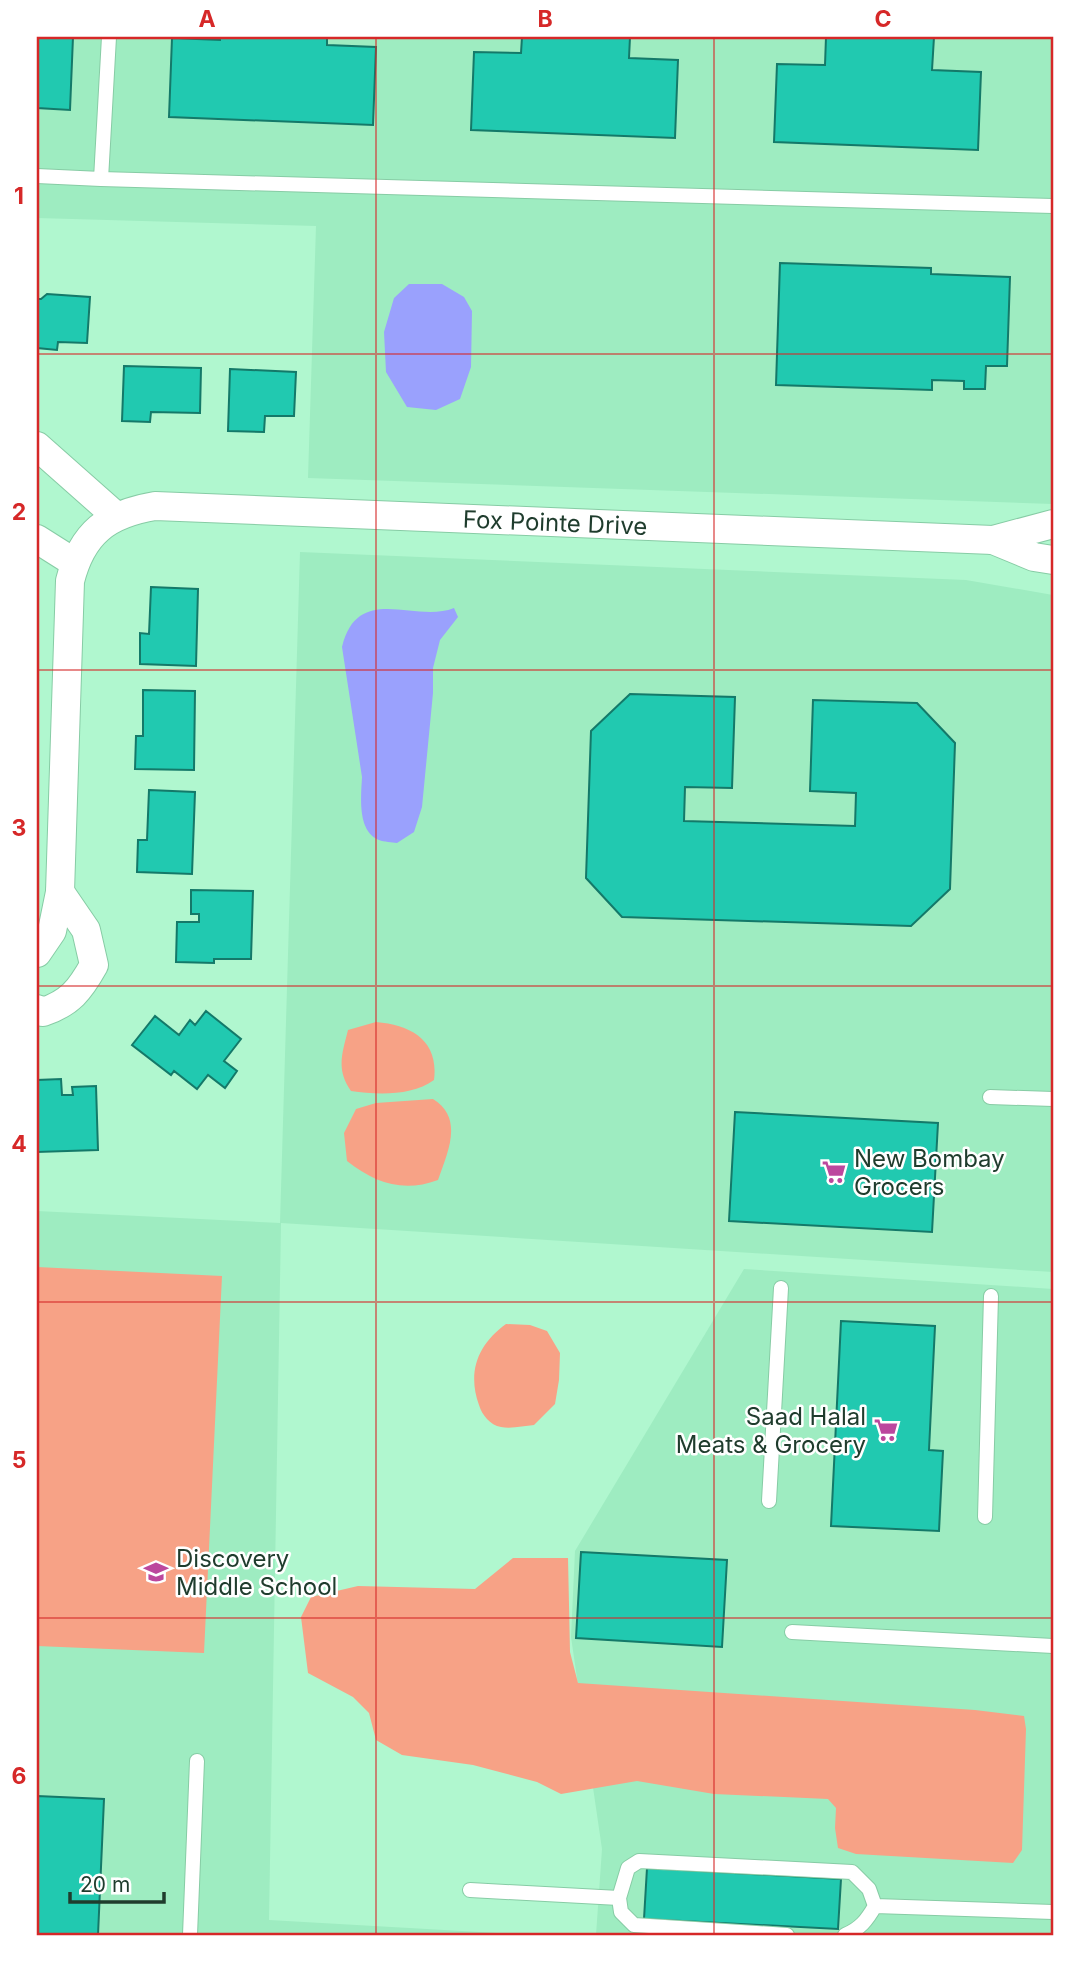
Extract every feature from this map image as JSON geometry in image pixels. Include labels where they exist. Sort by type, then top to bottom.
[{"type":"street","points":[[37,446],[116,516]]},
{"type":"street","name":"Fox Pointe Drive","points":[[37,953],[52,931],[60,892],[69,597],[75,563],[95,532],[116,516],[155,506],[993,540]]},
{"type":"street","points":[[993,540],[1053,524]]},
{"type":"street","points":[[37,539],[75,563]]},
{"type":"street","points":[[993,540],[1034,557],[1053,560]]},
{"type":"street","points":[[37,1009],[43,1012],[60,1006],[81,988],[94,965],[86,930],[60,892]]},
{"type":"lane","points":[[101,179],[109,37]]},
{"type":"lane","points":[[37,176],[1053,206]]},
{"type":"lane","points":[[990,1097],[1053,1099]]},
{"type":"lane","points":[[769,1501],[781,1288]]},
{"type":"lane","points":[[985,1517],[990,1296]]},
{"type":"lane","points":[[792,1632],[1053,1646]]},
{"type":"lane","points":[[190,1935],[197,1761]]},
{"type":"lane","points":[[787,1935],[633,1930],[621,1912],[619,1898],[628,1868],[639,1861],[852,1872],[869,1889],[875,1906]]},
{"type":"lane","points":[[470,1890],[619,1898]]},
{"type":"lane","points":[[875,1906],[1053,1912]]},
{"type":"lane","points":[[845,1935],[862,1925],[875,1906]]},
{"type":"shaded area","points":[[37,37],[1053,37],[1053,504],[308,478],[316,226],[37,218]]},
{"type":"shaded area","points":[[300,552],[966,580],[1053,595],[1053,1272],[281,1223],[269,1920],[534,1935],[37,1935],[37,1211],[280,1223]]},
{"type":"shaded area","points":[[376,1022],[401,1027],[420,1037],[432,1055],[434,1080],[405,1092],[351,1091],[342,1069],[342,1054],[348,1030]]},
{"type":"shaded area","points":[[433,1099],[443,1107],[451,1126],[449,1147],[438,1180],[413,1186],[390,1184],[368,1175],[347,1161],[344,1133],[356,1109],[376,1103]]},
{"type":"shaded area","points":[[37,1267],[222,1276],[204,1653],[37,1646]]},
{"type":"shaded area","points":[[744,1269],[1053,1289],[1053,1935],[596,1935],[602,1849],[571,1637],[575,1551]]},
{"type":"shaded area","points":[[506,1324],[530,1325],[547,1331],[560,1353],[555,1404],[534,1425],[501,1427],[487,1419],[479,1405],[474,1381],[478,1360],[488,1340]]},
{"type":"shaded area","points":[[513,1558],[568,1558],[570,1652],[578,1683],[975,1710],[1024,1716],[1026,1729],[1022,1850],[1013,1863],[856,1854],[838,1848],[836,1808],[828,1799],[714,1794],[637,1781],[561,1794],[537,1782],[473,1765],[402,1755],[376,1740],[369,1713],[353,1697],[308,1673],[301,1617],[311,1597],[358,1586],[475,1589]]},
{"type":"water","points":[[409,284],[442,284],[464,297],[472,311],[471,367],[460,399],[436,410],[407,407],[386,372],[384,332],[394,298]]},
{"type":"water","points":[[454,608],[458,617],[440,640],[433,668],[422,807],[414,832],[397,843],[381,841],[367,829],[362,813],[362,777],[342,647],[350,627],[361,616],[374,610],[439,612]]},
{"type":"building","points":[[37,37],[73,37],[70,110],[37,108]]},
{"type":"building","points":[[220,37],[327,37],[327,45],[376,47],[373,125],[169,117],[172,38],[220,40]]},
{"type":"building","points":[[522,37],[630,37],[629,58],[678,60],[675,138],[471,130],[474,52],[521,53]]},
{"type":"building","points":[[826,37],[934,37],[932,70],[981,72],[978,150],[774,142],[777,64],[825,65]]},
{"type":"building","points":[[780,263],[931,268],[931,274],[1010,277],[1007,366],[986,366],[985,389],[964,389],[964,381],[932,380],[932,390],[776,385]]},
{"type":"building","points":[[47,294],[90,297],[87,343],[58,342],[57,350],[37,348],[37,299]]},
{"type":"building","points":[[124,366],[201,368],[200,413],[151,412],[150,422],[122,421]]},
{"type":"building","points":[[230,369],[296,372],[294,416],[265,416],[264,432],[228,431]]},
{"type":"building","points":[[151,587],[198,589],[196,666],[140,664],[140,633],[149,634]]},
{"type":"building","points":[[143,690],[195,691],[194,770],[135,769],[136,736],[143,736]]},
{"type":"building","points":[[630,694],[735,697],[732,788],[685,787],[684,821],[855,826],[856,793],[810,791],[813,700],[917,703],[955,743],[950,889],[911,926],[622,917],[586,878],[591,731]]},
{"type":"building","points":[[149,790],[195,792],[192,874],[137,872],[138,840],[147,840]]},
{"type":"building","points":[[191,890],[253,891],[251,959],[214,959],[214,963],[176,962],[177,922],[199,922],[199,914],[191,914]]},
{"type":"building","points":[[206,1011],[241,1039],[224,1061],[237,1071],[225,1088],[208,1075],[197,1089],[174,1071],[171,1075],[132,1045],[155,1016],[179,1035],[190,1020],[195,1025]]},
{"type":"building","points":[[61,1079],[62,1095],[73,1095],[72,1087],[96,1086],[98,1150],[37,1152],[37,1080]]},
{"type":"building","points":[[735,1112],[938,1123],[932,1232],[729,1221]]},
{"type":"building","points":[[841,1321],[935,1326],[929,1450],[943,1451],[939,1531],[831,1526]]},
{"type":"building","points":[[581,1552],[727,1560],[722,1647],[576,1638]]},
{"type":"building","points":[[37,1796],[104,1799],[98,1935],[37,1935]]},
{"type":"building","points":[[647,1868],[841,1879],[838,1929],[644,1919]]},
{"type":"place","name":"New Bombay Grocers","points":[[834,1172]]},
{"type":"place","name":"Saad Halal Meats & Grocery","points":[[886,1430]]},
{"type":"place","name":"Discovery Middle School","points":[[156,1572]]}]
